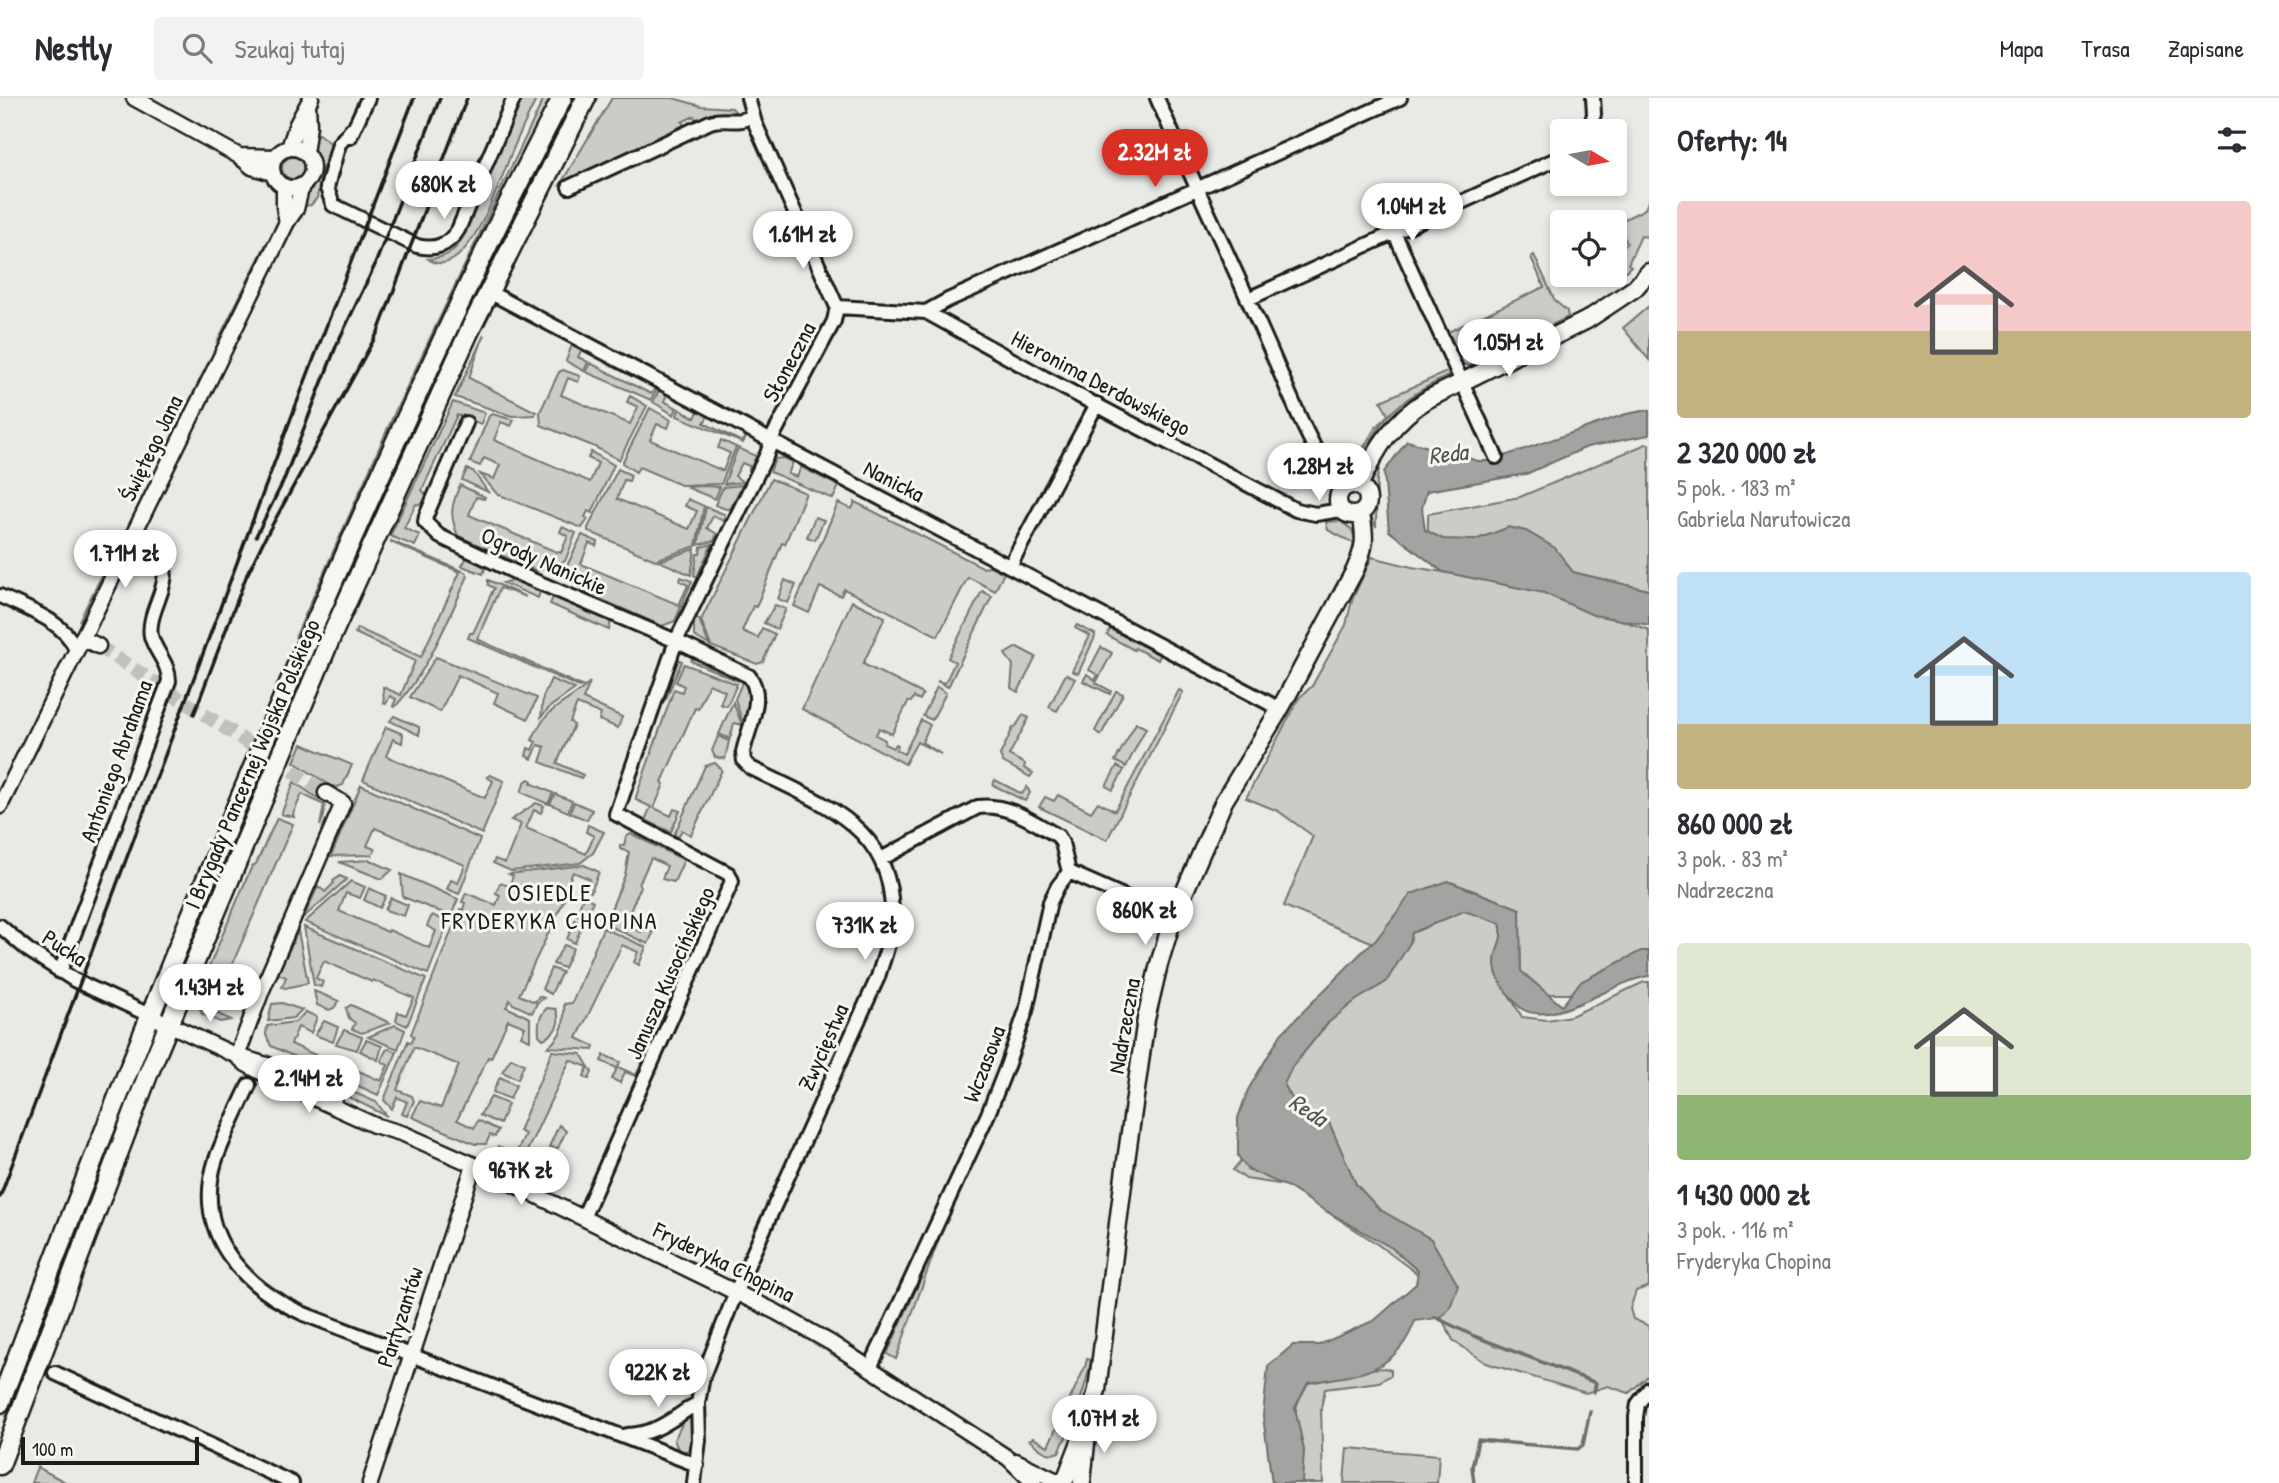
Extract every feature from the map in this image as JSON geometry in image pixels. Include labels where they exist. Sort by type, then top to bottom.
[{"type":"main road","name":"I Brygady Pancernej Wojska Polskiego","points":[[0,1403],[149,1015],[255,762],[397,437],[562,98]]},
{"type":"main road","name":"I Brygady Pancernej Wojska Polskiego","points":[[0,1465],[169,1024],[331,636],[431,413],[489,292],[588,100]]},
{"type":"main road","points":[[1359,486],[1383,439],[1411,410],[1428,398],[1587,320],[1635,288],[1649,272]]},
{"type":"main road","points":[[1350,485],[1359,486],[1366,491],[1369,499],[1367,508],[1354,516],[1341,510],[1338,496],[1342,489],[1350,485]]},
{"type":"main road","name":"Nadrzeczna","points":[[1069,1481],[1072,1458],[1087,1424],[1097,1390],[1146,1019],[1158,964],[1173,918],[1224,801],[1280,709],[1364,549],[1365,536],[1361,514]]},
{"type":"street","points":[[134,98],[239,156],[252,166],[273,173]]},
{"type":"street","points":[[368,98],[352,129],[339,144],[327,188],[333,205],[426,248],[440,247],[458,230],[514,98]]},
{"type":"street","name":"Słoneczna","points":[[676,641],[771,442],[834,321],[837,307],[752,116],[748,98]]},
{"type":"street","points":[[1157,98],[1311,438],[1331,477],[1342,489]]},
{"type":"street","points":[[926,312],[1400,98]]},
{"type":"street","points":[[1593,98],[1593,119]]},
{"type":"street","points":[[289,148],[309,101]]},
{"type":"street","points":[[305,153],[309,101]]},
{"type":"street","points":[[569,187],[710,122],[718,119],[737,122],[752,116]]},
{"type":"street","points":[[289,148],[305,153],[312,163],[312,170],[302,185],[285,186],[275,179],[275,158],[279,153],[289,148]]},
{"type":"street","points":[[239,156],[275,158]]},
{"type":"street","points":[[1248,299],[1550,162]]},
{"type":"street","name":"Świętego Jana","points":[[0,806],[287,222],[296,209],[302,185]]},
{"type":"street","name":"Świętego Jana","points":[[285,186],[284,207],[287,222]]},
{"type":"street","points":[[1395,232],[1496,457]]},
{"type":"street","name":"Nanicka","points":[[489,292],[1280,709]]},
{"type":"street","name":"Hieronima Derdowskiego","points":[[837,307],[926,312],[1296,510],[1317,514],[1341,510]]},
{"type":"street","points":[[1012,566],[1097,404]]},
{"type":"street","name":"Ogrody Nanickie","points":[[466,423],[426,516],[425,522],[431,530],[521,575],[676,641],[749,676]]},
{"type":"street","name":"Antoniego Abrahama","points":[[61,972],[169,681],[168,668],[150,633],[150,620],[166,579],[164,567],[158,557],[130,541]]},
{"type":"street","points":[[0,596],[54,624],[79,644],[98,646]]},
{"type":"street","points":[[54,624],[89,624]]},
{"type":"street","name":"Janusza Kusocińskiego","points":[[583,1218],[732,880],[729,874],[616,814],[676,641]]},
{"type":"street","name":"Zwycięstwa","points":[[694,1483],[698,1403],[703,1376],[736,1292],[878,977],[891,933],[892,890],[881,859],[867,838],[844,816],[747,764],[743,752],[757,696],[756,686],[749,676]]},
{"type":"street","points":[[237,1056],[267,978],[342,803],[326,793]]},
{"type":"street","points":[[881,859],[978,807],[1003,807],[1058,836],[1069,872],[1173,918]]},
{"type":"street","name":"Wczasowa","points":[[870,1368],[988,1114],[1026,1011],[1050,902],[1069,872]]},
{"type":"street","name":"Pucka","points":[[0,926],[28,950],[61,972],[149,1015]]},
{"type":"street","name":"Fryderyka Chopina","points":[[149,1015],[237,1056],[270,1066],[376,1116],[404,1134],[474,1165],[809,1330],[1008,1458],[1034,1483]]},
{"type":"street","points":[[249,1085],[216,1160],[212,1184],[214,1222],[237,1268],[252,1282],[287,1306],[697,1465]]},
{"type":"street","name":"Partyzantów","points":[[370,1483],[474,1165]]},
{"type":"street","points":[[55,1373],[292,1483]]},
{"type":"street","points":[[1636,1483],[1637,1404],[1649,1389]]},
{"type":"street","points":[[623,1435],[643,1435],[661,1428],[698,1403]]},
{"type":"street","name":"Fryderyka Chopina","points":[[1008,1458],[1069,1481]]},
{"type":"shaded area","points":[[520,98],[537,98],[482,222],[457,257],[443,263],[428,259],[448,254],[462,239]]},
{"type":"shaded area","points":[[544,98],[553,98],[408,394],[309,613],[295,638],[395,412]]},
{"type":"shaded area","points":[[612,98],[673,98],[701,106],[732,108],[738,115],[719,114],[698,123],[694,116],[682,122],[685,128],[560,185]]},
{"type":"shaded area","points":[[313,130],[333,145],[322,169],[317,198],[311,205],[303,206],[306,192],[317,177],[319,168],[311,145]]},
{"type":"shaded area","points":[[293,157],[303,164],[304,168],[297,178],[293,179],[283,172],[282,168],[289,158]]},
{"type":"shaded area","points":[[1649,199],[1649,237],[1641,236],[1628,264],[1631,266],[1627,270],[1627,218],[1645,209]]},
{"type":"shaded area","points":[[505,225],[512,230],[247,816],[261,764],[323,618]]},
{"type":"shaded area","points":[[266,244],[268,247],[221,342],[217,342]]},
{"type":"shaded area","points":[[1534,255],[1555,301],[1567,311],[1568,317],[1469,366],[1463,364],[1448,332],[1544,287],[1531,257]]},
{"type":"shaded area","points":[[1649,306],[1649,360],[1623,328]]},
{"type":"shaded area","points":[[484,335],[469,378],[536,412],[535,415],[512,416],[455,397]]},
{"type":"shaded area","points":[[573,342],[583,347],[578,357],[588,362],[584,371],[566,361]]},
{"type":"shaded area","points":[[590,363],[651,394],[656,386],[658,387],[651,400],[586,372]]},
{"type":"shaded area","points":[[563,370],[580,376],[578,382],[568,378],[561,395],[630,424],[638,407],[627,402],[630,396],[647,406],[619,460],[541,425],[540,412],[559,372]]},
{"type":"shaded area","points":[[1449,371],[1448,376],[1401,404],[1383,422],[1364,450],[1353,462],[1342,469],[1337,468],[1333,463],[1362,450],[1375,428],[1388,415],[1381,401]]},
{"type":"shaded area","points":[[660,388],[668,392],[664,401],[677,408],[674,415],[653,402]]},
{"type":"shaded area","points":[[453,402],[485,413],[481,424],[457,415],[422,490],[429,498],[426,505],[416,504],[404,528],[420,535],[415,546],[390,536]]},
{"type":"shaded area","points":[[650,408],[671,420],[668,428],[657,424],[650,440],[723,471],[730,453],[718,448],[721,440],[736,447],[721,484],[681,485],[639,467],[636,472],[622,463]]},
{"type":"shaded area","points":[[679,409],[695,418],[699,409],[709,414],[704,423],[742,442],[748,434],[743,443],[677,416]]},
{"type":"shaded area","points":[[492,414],[514,420],[511,426],[501,422],[494,440],[590,482],[598,463],[588,458],[591,452],[614,465],[592,513],[588,511],[585,517],[588,519],[582,528],[497,494],[480,474],[494,479],[500,465],[484,458],[480,466],[470,462]]},
{"type":"shaded area","points":[[1649,444],[1649,599],[1428,544],[1428,514],[1520,497]]},
{"type":"shaded area","points":[[738,448],[756,456],[749,471],[749,466],[742,463],[735,476],[743,482],[724,484]]},
{"type":"shaded area","points":[[783,458],[793,462],[788,474],[797,477],[801,467],[839,486],[833,499],[770,472],[775,459]]},
{"type":"shaded area","points":[[1381,460],[1377,479],[1376,527],[1370,515],[1374,502],[1370,482]]},
{"type":"shaded area","points":[[467,469],[473,471],[488,492],[462,480]]},
{"type":"shaded area","points":[[618,469],[631,475],[629,481],[624,480],[617,499],[689,529],[697,511],[685,506],[688,499],[704,506],[696,546],[655,560],[588,531]]},
{"type":"shaded area","points":[[771,479],[806,493],[756,607],[753,606],[742,631],[758,638],[762,628],[775,634],[763,662],[757,664],[711,646],[701,620]]},
{"type":"shaded area","points":[[460,485],[485,497],[476,497],[469,515],[552,550],[561,553],[568,536],[560,532],[562,527],[576,533],[565,561],[537,571],[458,536],[452,510]]},
{"type":"shaded area","points":[[742,485],[730,509],[715,505],[723,487]]},
{"type":"shaded area","points":[[686,487],[720,487],[715,499]]},
{"type":"shaded area","points":[[855,502],[984,568],[990,566],[1004,573],[995,591],[968,577],[938,636],[844,589],[841,596],[820,587],[809,613],[794,606],[838,503],[852,509]]},
{"type":"shaded area","points":[[706,507],[724,514],[725,517],[724,521],[713,516],[707,528],[717,534],[714,541],[698,545]]},
{"type":"shaded area","points":[[815,517],[824,520],[815,540],[807,537]]},
{"type":"shaded area","points":[[1340,521],[1352,530],[1357,545],[1328,530],[1326,522]]},
{"type":"shaded area","points":[[582,535],[598,542],[596,546],[589,543],[581,564],[679,605],[688,585],[680,581],[681,577],[692,581],[675,621],[662,626],[582,591],[566,568]]},
{"type":"shaded area","points":[[391,541],[465,572],[468,576],[428,661],[395,707],[393,706],[396,699],[390,696],[386,704],[384,703],[383,687],[401,695],[415,661],[355,633],[357,628],[421,657],[460,572]]},
{"type":"shaded area","points":[[712,544],[697,577],[694,575],[697,554],[700,554],[701,547]]},
{"type":"shaded area","points":[[695,549],[691,575],[659,561]]},
{"type":"shaded area","points":[[113,553],[116,555],[86,616],[79,621]]},
{"type":"shaded area","points":[[467,557],[486,566],[483,574],[462,566]]},
{"type":"shaded area","points":[[1372,557],[1412,567],[1520,584],[1649,630],[1649,955],[1570,994],[1533,994],[1519,983],[1501,902],[1461,886],[1434,889],[1376,944],[1284,906],[1313,836],[1278,811],[1246,798],[1299,698],[1312,686],[1346,625],[1352,600]]},
{"type":"shaded area","points":[[518,579],[541,589],[538,598],[503,583]]},
{"type":"shaded area","points":[[488,580],[526,597],[500,588],[477,639],[582,686],[468,638],[470,633],[473,633],[494,588],[488,585]]},
{"type":"shaded area","points":[[785,580],[796,585],[788,603],[778,599]]},
{"type":"shaded area","points":[[982,591],[992,596],[948,687],[937,681],[945,683],[955,662],[948,658]]},
{"type":"shaded area","points":[[554,595],[611,620],[609,630],[550,604]]},
{"type":"shaded area","points":[[852,601],[885,617],[863,664],[923,694],[920,700],[914,697],[908,702],[892,734],[879,728],[876,735],[885,740],[884,744],[893,748],[898,745],[896,750],[904,754],[921,720],[930,725],[922,742],[941,754],[917,742],[905,764],[802,709]]},
{"type":"shaded area","points":[[775,605],[786,609],[777,629],[764,623]]},
{"type":"shaded area","points":[[693,617],[699,619],[709,645],[694,636],[694,624],[691,622]]},
{"type":"shaded area","points":[[1077,625],[1095,634],[1078,674],[1072,671],[1090,636],[1075,628]]},
{"type":"shaded area","points":[[1110,629],[1160,655],[1158,660],[1107,635]]},
{"type":"shaded area","points":[[1017,647],[1036,657],[1018,692],[1011,688],[1013,665],[1005,654]]},
{"type":"shaded area","points":[[1101,647],[1112,653],[1096,683],[1111,691],[1110,694],[1083,681],[1087,674],[1095,680],[1098,675],[1089,670]]},
{"type":"shaded area","points":[[694,655],[740,676],[738,681],[691,661]]},
{"type":"shaded area","points":[[436,657],[537,698],[528,719],[494,703],[498,693],[458,675],[440,712],[410,697]]},
{"type":"shaded area","points":[[675,658],[682,661],[666,699],[663,693]]},
{"type":"shaded area","points":[[684,664],[737,684],[727,706],[720,704],[725,691],[709,684],[698,709],[695,708],[662,782],[664,784],[654,808],[671,816],[674,809],[680,811],[671,832],[645,820],[651,807],[636,800],[636,797],[674,689],[682,692],[684,686],[676,682]]},
{"type":"shaded area","points":[[1066,674],[1075,679],[1057,711],[1049,707]]},
{"type":"shaded area","points":[[744,678],[750,695],[744,726],[735,699]]},
{"type":"shaded area","points":[[551,679],[575,689],[541,717],[543,697]]},
{"type":"shaded area","points":[[590,682],[583,699],[622,717],[618,728],[599,720],[601,714],[577,704],[570,722],[574,725],[557,763],[583,775],[581,778],[540,762],[545,747],[538,745],[532,759],[526,756],[528,748],[532,750],[536,742],[532,740],[545,718]]},
{"type":"shaded area","points":[[937,687],[946,693],[932,720],[923,716]]},
{"type":"shaded area","points":[[1179,690],[1183,692],[1107,840],[1039,807],[1045,797],[1054,801],[1058,795],[1091,812],[1098,802],[1115,811]]},
{"type":"shaded area","points":[[1116,691],[1123,694],[1101,735],[1095,731]]},
{"type":"shaded area","points":[[733,702],[742,725],[734,723],[730,739],[719,734]]},
{"type":"shaded area","points":[[1023,715],[1029,718],[1009,755],[1025,764],[1024,768],[1033,773],[1030,777],[1003,762],[1000,755],[1013,728]]},
{"type":"shaded area","points":[[394,716],[419,727],[419,735],[390,721]]},
{"type":"shaded area","points":[[1136,723],[1146,728],[1126,767],[1115,761]]},
{"type":"shaded area","points":[[386,727],[403,734],[402,743],[393,739],[386,756],[485,798],[493,781],[487,777],[490,775],[504,781],[482,834],[363,780]]},
{"type":"shaded area","points":[[718,736],[729,741],[725,759],[715,757],[712,751]]},
{"type":"shaded area","points":[[302,744],[352,765],[343,785],[331,786],[294,762]]},
{"type":"shaded area","points":[[715,763],[722,770],[691,835],[682,830],[678,837],[674,835],[705,766]]},
{"type":"shaded area","points":[[1117,766],[1124,770],[1113,790],[1106,786]]},
{"type":"shaded area","points":[[529,779],[531,783],[553,793],[548,804],[521,792]]},
{"type":"shaded area","points":[[995,780],[1022,794],[1027,787],[1030,793],[1025,801],[993,785]]},
{"type":"shaded area","points":[[294,782],[325,803],[320,826],[324,805],[302,794],[294,817],[281,814]]},
{"type":"shaded area","points":[[361,785],[480,839],[459,894],[447,889],[451,880],[458,883],[465,865],[375,828],[367,846],[375,849],[372,855],[331,856]]},
{"type":"shaded area","points":[[555,794],[572,801],[568,812],[550,804]]},
{"type":"shaded area","points":[[574,802],[592,810],[587,820],[570,813]]},
{"type":"shaded area","points":[[536,803],[544,806],[541,813],[534,810],[526,828],[586,854],[594,836],[586,832],[588,825],[604,832],[593,853],[580,863],[511,871],[493,863],[495,859],[505,863],[521,824],[511,820]]},
{"type":"shaded area","points":[[277,818],[293,824],[212,1011],[231,1020],[220,1022],[202,1014],[196,997],[252,866],[256,864]]},
{"type":"shaded area","points":[[631,834],[684,860],[674,882],[662,879],[667,866],[651,858],[639,884],[641,886],[624,925],[641,932],[644,927],[653,933],[648,944],[605,924],[625,875],[629,852],[620,849],[620,845],[624,845],[626,837]]},
{"type":"shaded area","points":[[370,860],[392,870],[382,879],[339,862]]},
{"type":"shaded area","points":[[584,865],[599,872],[591,892],[586,889],[590,879],[573,872],[562,897],[565,898],[519,995],[535,1002],[539,996],[544,998],[537,1003],[532,1013],[510,1000],[506,1007],[530,1018],[530,1040],[521,1036],[525,1027],[508,1020],[491,1058],[488,1057],[457,1120],[474,1128],[478,1120],[498,1130],[495,1137],[490,1135],[486,1144],[475,1144],[412,1117],[420,1101],[441,1108],[459,1065],[414,1047],[397,1090],[412,1096],[414,1101],[407,1116],[402,1114],[407,1102],[397,1097],[392,1109],[384,1100],[408,1041],[411,1043],[414,1036],[411,1034],[460,909],[463,910],[465,903],[462,902],[466,893],[496,905],[500,895],[496,893],[500,883],[509,886],[513,876],[509,874]]},
{"type":"shaded area","points":[[401,874],[458,899],[451,916],[403,897]]},
{"type":"shaded area","points":[[340,876],[347,879],[304,917],[318,886],[325,892]]},
{"type":"shaded area","points":[[351,881],[365,887],[360,898],[346,893],[339,911],[388,932],[389,930],[429,948],[436,931],[427,926],[432,915],[448,922],[428,974],[305,922]]},
{"type":"shaded area","points":[[369,888],[386,896],[380,908],[364,900]]},
{"type":"shaded area","points":[[583,896],[593,901],[585,918],[577,915]]},
{"type":"shaded area","points":[[391,898],[408,905],[404,916],[385,910]]},
{"type":"shaded area","points":[[1464,903],[1507,922],[1508,993],[1522,1017],[1547,1020],[1571,1016],[1649,982],[1649,1286],[1636,1291],[1630,1309],[1633,1319],[1649,1326],[1649,1375],[1629,1393],[1608,1386],[1586,1393],[1486,1363],[1453,1340],[1419,1275],[1373,1241],[1285,1185],[1246,1179],[1233,1170],[1282,1110],[1273,1086],[1417,918]]},
{"type":"shaded area","points":[[575,920],[583,923],[575,943],[567,939]]},
{"type":"shaded area","points":[[304,927],[426,979],[407,1026],[396,1021],[398,1012],[406,1015],[414,998],[324,961],[316,978],[323,982],[321,987],[314,985]]},
{"type":"shaded area","points":[[603,928],[646,947],[639,965],[634,962],[638,952],[622,945],[577,1038],[594,1046],[593,1050],[548,1047],[560,1033],[564,1004],[572,1003]]},
{"type":"shaded area","points":[[298,931],[308,983],[285,988],[282,987],[286,977],[278,974]]},
{"type":"shaded area","points":[[564,945],[573,948],[564,968],[553,964]]},
{"type":"shaded area","points":[[551,968],[562,972],[551,994],[542,989]]},
{"type":"shaded area","points":[[314,991],[339,1001],[329,1010],[317,1005]]},
{"type":"shaded area","points":[[282,1003],[302,1010],[293,1018],[268,1021],[272,1004]]},
{"type":"shaded area","points":[[351,1005],[390,1023],[362,1033],[352,1029],[355,1023],[349,1018],[346,1008]]},
{"type":"shaded area","points":[[547,1008],[556,1009],[558,1023],[551,1034],[543,1039],[539,1035],[539,1024]]},
{"type":"shaded area","points":[[306,1012],[317,1017],[311,1033],[298,1027],[291,1044],[339,1066],[341,1063],[381,1081],[388,1065],[381,1061],[386,1050],[397,1052],[378,1095],[271,1046],[266,1035],[267,1026],[295,1022]]},
{"type":"shaded area","points":[[324,1021],[338,1027],[333,1042],[315,1035]]},
{"type":"shaded area","points":[[395,1025],[405,1030],[398,1049],[368,1037]]},
{"type":"shaded area","points":[[344,1030],[362,1037],[357,1050],[336,1044]]},
{"type":"shaded area","points":[[366,1040],[382,1046],[378,1060],[360,1051]]},
{"type":"shaded area","points":[[552,1051],[581,1054],[592,1072],[589,1079],[584,1076],[588,1067],[570,1060],[527,1151],[543,1160],[547,1152],[554,1158],[548,1171],[510,1158],[501,1158],[497,1149],[498,1147],[516,1154],[525,1134],[519,1131]]},
{"type":"shaded area","points":[[267,1055],[376,1102],[387,1116],[273,1060]]},
{"type":"shaded area","points":[[604,1055],[620,1062],[618,1067],[636,1075],[645,1056],[649,1058],[641,1078],[625,1072],[620,1083],[612,1079],[617,1068],[601,1061]]},
{"type":"shaded area","points":[[511,1058],[524,1064],[518,1079],[502,1072]]},
{"type":"shaded area","points":[[500,1077],[516,1085],[510,1099],[493,1092]]},
{"type":"shaded area","points":[[491,1097],[508,1104],[500,1124],[480,1115]]},
{"type":"shaded area","points":[[559,1125],[566,1131],[558,1148],[549,1147]]},
{"type":"shaded area","points":[[81,1211],[63,1278],[0,1441],[12,1392]]},
{"type":"shaded area","points":[[941,1233],[896,1359],[887,1354]]},
{"type":"shaded area","points":[[1087,1359],[1091,1360],[1082,1396],[1069,1430],[1059,1452],[1047,1453],[1029,1440],[1033,1438],[1048,1446]]},
{"type":"shaded area","points":[[1385,1368],[1391,1370],[1391,1375],[1379,1382],[1325,1389],[1321,1408],[1323,1483],[1302,1483],[1296,1419],[1297,1403],[1302,1389],[1311,1378],[1325,1372]]},
{"type":"shaded area","points":[[687,1418],[691,1419],[693,1424],[691,1447],[685,1452],[678,1449],[674,1440]]},
{"type":"shaded area","points":[[1347,1448],[1439,1455],[1437,1483],[1344,1483]]},
{"type":"shaded area","points":[[37,1467],[67,1483],[31,1483]]},
{"type":"water","name":"Reda","points":[[1649,410],[1649,435],[1587,447],[1526,474],[1427,491],[1422,508],[1425,530],[1443,539],[1475,540],[1509,527],[1526,531],[1555,548],[1573,572],[1649,590],[1649,625],[1593,615],[1544,593],[1443,572],[1389,531],[1384,472],[1407,441],[1478,461],[1490,461],[1626,414]]},
{"type":"water","points":[[1448,881],[1520,909],[1521,971],[1562,1006],[1580,982],[1641,951],[1649,951],[1649,976],[1551,1013],[1535,1013],[1522,1009],[1500,982],[1495,968],[1501,935],[1500,923],[1464,911],[1412,933],[1410,943],[1386,982],[1355,1001],[1328,1023],[1292,1067],[1284,1084],[1296,1106],[1328,1120],[1356,1184],[1379,1209],[1431,1239],[1458,1285],[1445,1314],[1415,1321],[1407,1339],[1385,1362],[1358,1374],[1308,1383],[1295,1408],[1304,1450],[1302,1483],[1272,1483],[1263,1416],[1268,1366],[1293,1345],[1319,1345],[1375,1320],[1416,1284],[1418,1271],[1392,1248],[1314,1204],[1293,1189],[1247,1169],[1238,1156],[1238,1118],[1248,1090],[1281,1034],[1375,941],[1411,894]]},
{"type":"waterway","points":[[1435,1317],[1474,1336],[1596,1383],[1594,1392]]},
{"type":"waterway","points":[[1474,1483],[1472,1467],[1478,1440],[1578,1449],[1583,1445],[1590,1411]]},
{"type":"tunnel","points":[[98,646],[326,793]]},
{"type":"railway","points":[[0,1197],[291,418],[414,98]]},
{"type":"railway","points":[[256,536],[283,482],[337,344],[374,267],[440,98]]},
{"type":"railway","points":[[246,577],[378,332],[467,98]]},
{"type":"railway","points":[[194,714],[249,569]]},
{"type":"district","name":"OSIEDLE FRYDERYKA CHOPINA","points":[[550,907]]}]
